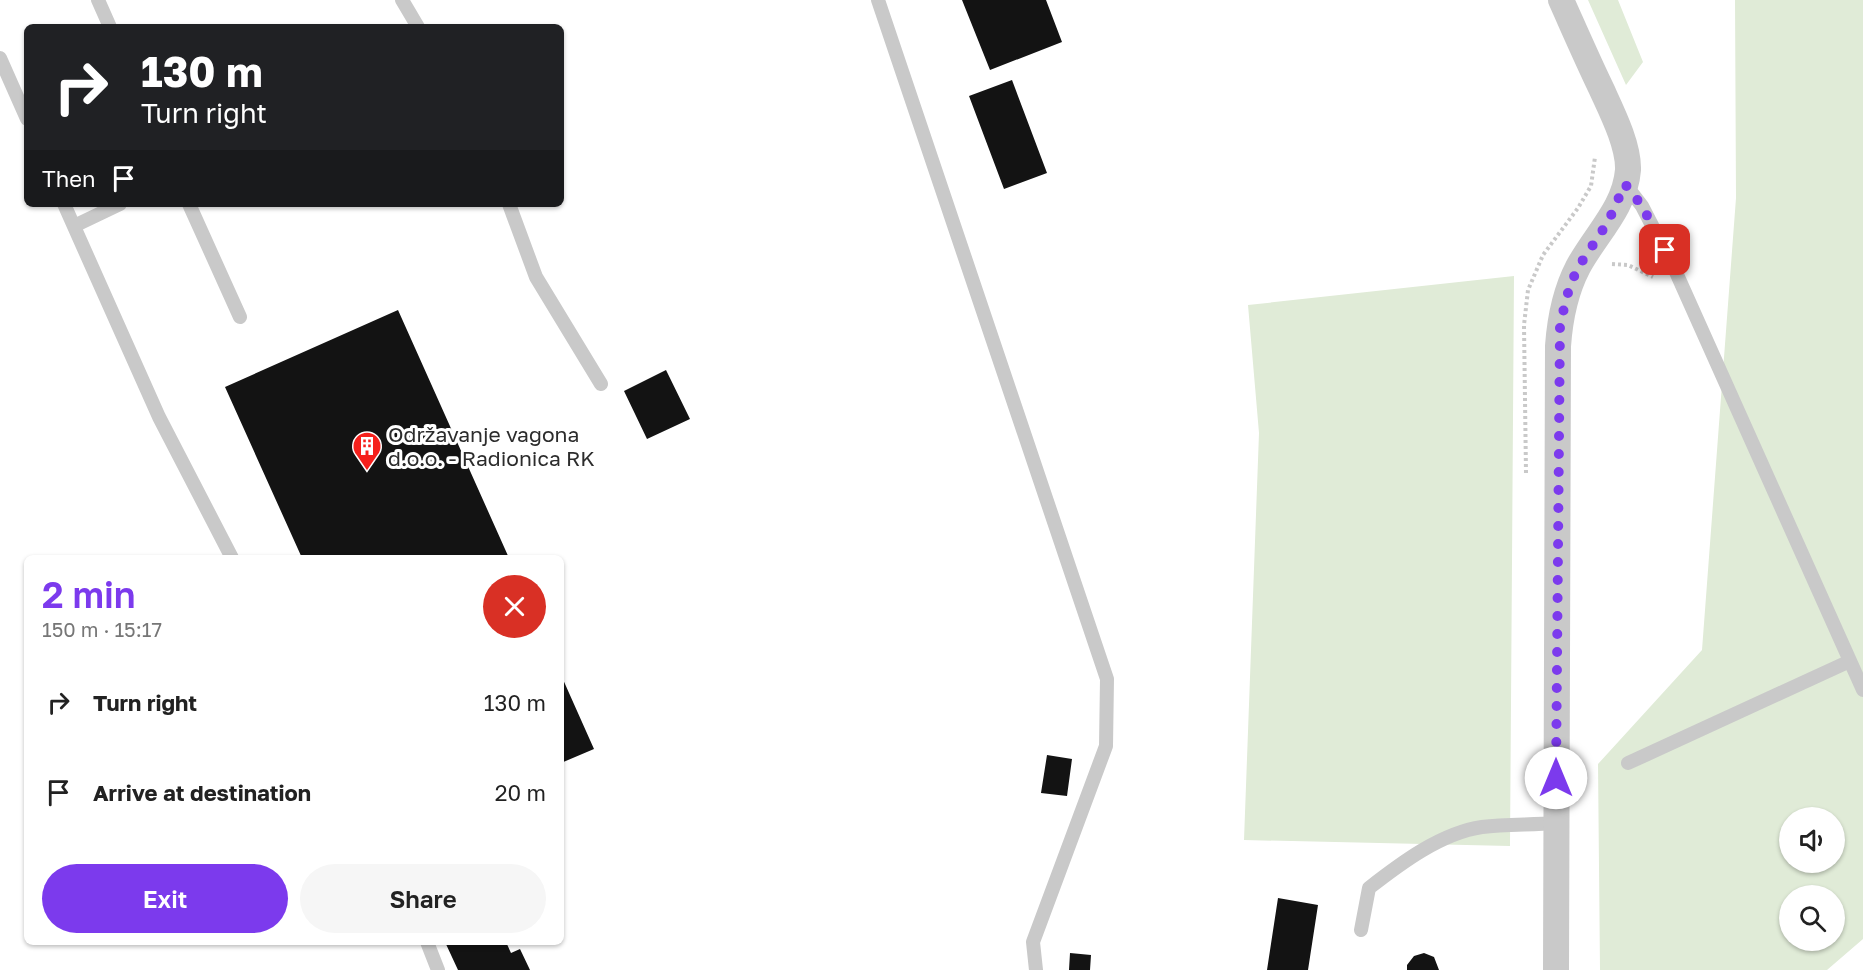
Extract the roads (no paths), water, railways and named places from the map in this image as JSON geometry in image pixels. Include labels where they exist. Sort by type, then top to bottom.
[{"type":"street","points":[[1556,970],[1560,324],[1570,285],[1579,266],[1608,222],[1625,184],[1628,169],[1623,144],[1613,116],[1561,0]]},
{"type":"lane","points":[[98,0],[109,24]]},
{"type":"lane","points":[[402,0],[416,24]]},
{"type":"lane","points":[[878,0],[1107,679],[1106,746],[1033,942],[1036,970]]},
{"type":"lane","points":[[0,58],[24,112]]},
{"type":"lane","points":[[1625,184],[1642,206],[1675,270],[1863,690]]},
{"type":"lane","points":[[65,207],[159,417],[230,555]]},
{"type":"lane","points":[[74,226],[114,207]]},
{"type":"lane","points":[[190,207],[240,317]]},
{"type":"lane","points":[[510,207],[536,277],[600,384]]},
{"type":"lane","points":[[1628,763],[1850,661]]},
{"type":"lane","points":[[1361,930],[1369,888],[1410,856],[1458,833],[1481,827],[1556,823]]},
{"type":"lane","points":[[428,945],[438,970]]},
{"type":"place","name":"Održavanje vagona d.o.o. - Radionica RK","points":[[367,472]]}]
